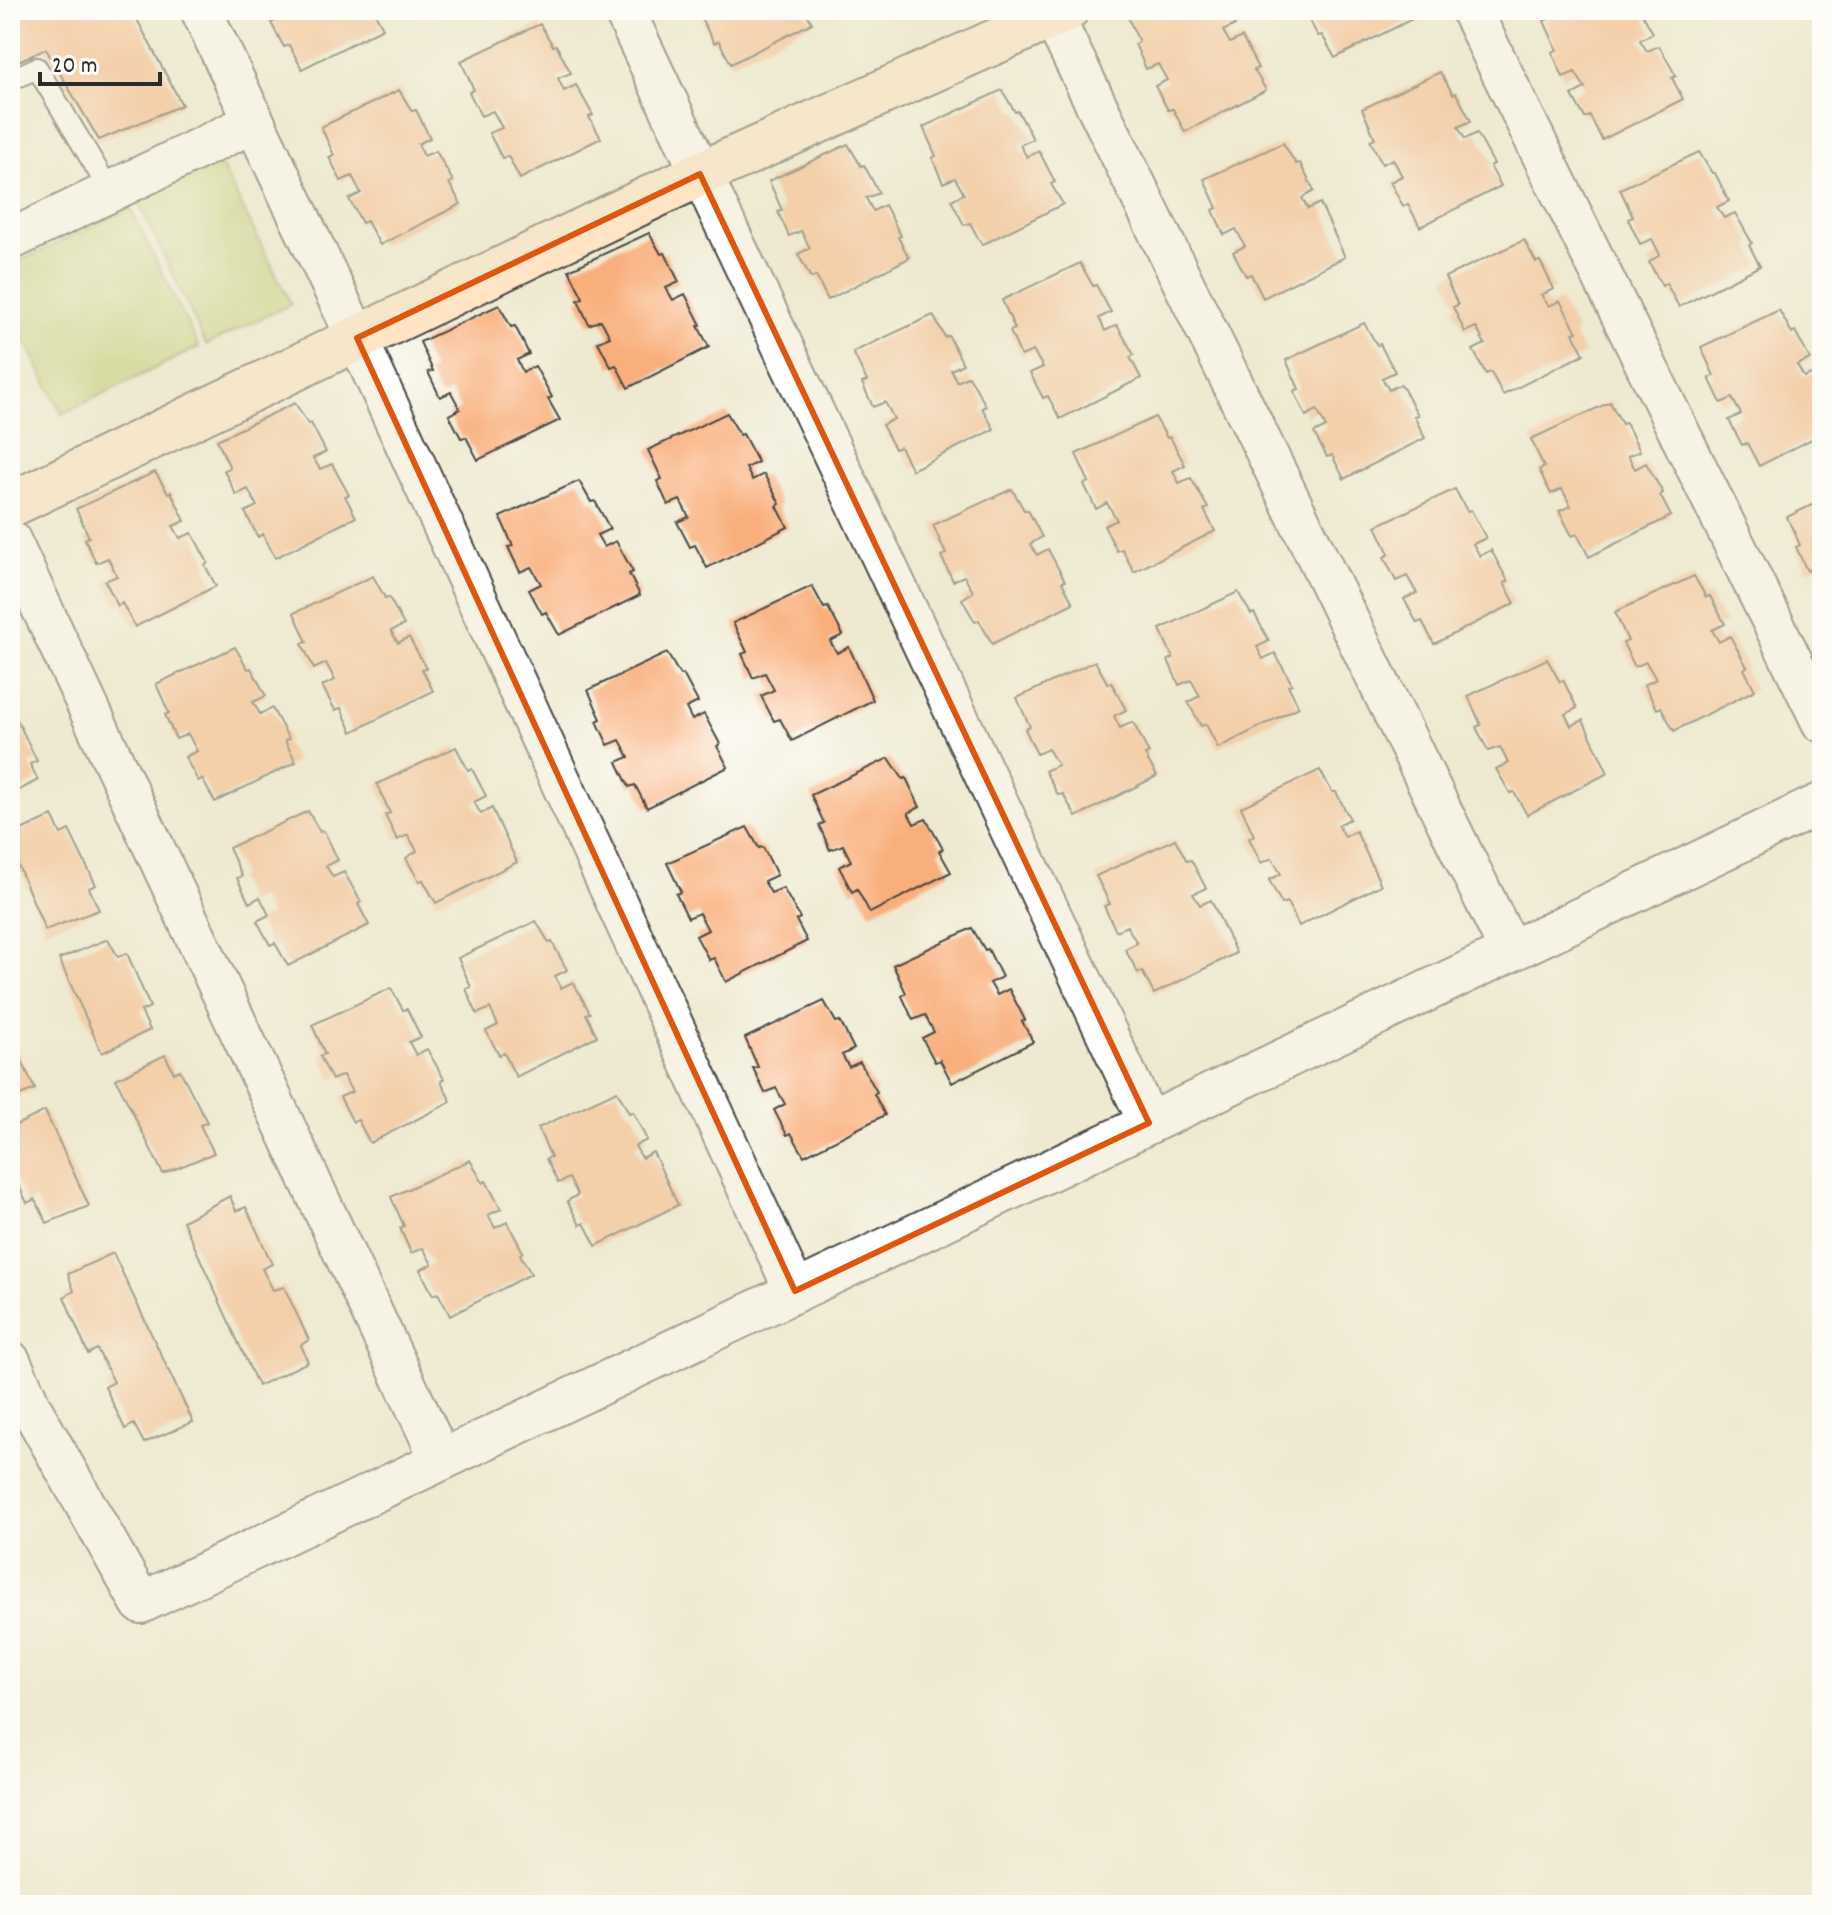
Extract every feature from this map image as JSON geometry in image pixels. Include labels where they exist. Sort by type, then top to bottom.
[{"type":"street","points":[[201,10],[357,338],[795,1291]]},
{"type":"street","points":[[624,10],[1149,1123]]},
{"type":"street","points":[[1471,10],[1822,722]]},
{"type":"street","points":[[10,505],[700,174],[1056,12],[1510,951]]},
{"type":"street","points":[[10,240],[254,122]]},
{"type":"street","points":[[10,540],[441,1460]]},
{"type":"street","points":[[10,1361],[21,1413],[141,1603],[1822,803]]},
{"type":"lane","points":[[10,80],[37,68],[110,191]]},
{"type":"highlighted area","points":[[700,174],[1149,1123],[795,1291],[357,338]]},
{"type":"green space","points":[[219,161],[291,304],[206,345],[136,197]]},
{"type":"green space","points":[[130,208],[199,347],[62,414],[10,310],[10,266]]},
{"type":"building","points":[[10,10],[132,10],[182,105],[99,140],[46,49],[10,65]]},
{"type":"building","points":[[279,10],[373,10],[383,28],[302,69],[289,45],[284,47],[271,23],[283,17]]},
{"type":"building","points":[[712,10],[805,10],[812,23],[731,64],[719,41],[714,43],[701,18],[713,13]]},
{"type":"building","points":[[1133,10],[1227,10],[1235,25],[1223,31],[1230,43],[1242,37],[1258,68],[1254,70],[1266,90],[1185,132],[1173,109],[1168,110],[1155,86],[1167,80],[1158,64],[1146,69],[1135,44],[1139,42],[1126,13]]},
{"type":"building","points":[[1412,10],[1416,17],[1335,58],[1305,12]]},
{"type":"building","points":[[1568,10],[1640,10],[1653,33],[1640,40],[1647,51],[1659,46],[1676,76],[1672,78],[1683,99],[1602,140],[1590,116],[1585,118],[1572,95],[1585,88],[1575,72],[1563,77],[1552,52],[1557,50],[1544,21]]},
{"type":"building","points":[[540,24],[571,73],[558,78],[564,91],[576,85],[593,115],[589,117],[601,138],[520,179],[508,156],[502,158],[489,133],[502,128],[493,111],[481,116],[469,92],[474,90],[461,61]]},
{"type":"building","points":[[1440,72],[1471,121],[1458,127],[1465,139],[1477,133],[1494,164],[1490,166],[1501,186],[1420,227],[1408,204],[1403,206],[1390,182],[1402,176],[1393,159],[1382,164],[1370,140],[1375,138],[1362,109]]},
{"type":"building","points":[[399,90],[412,111],[416,110],[430,138],[418,144],[424,156],[436,151],[453,181],[449,183],[461,204],[380,245],[367,221],[362,223],[349,199],[361,193],[352,176],[341,181],[329,157],[334,155],[321,127]]},
{"type":"building","points":[[1002,90],[1033,139],[1020,145],[1027,157],[1039,151],[1055,182],[1051,184],[1063,204],[982,245],[970,223],[964,225],[951,200],[964,194],[955,178],[943,183],[932,158],[936,156],[923,127]]},
{"type":"building","points":[[1283,143],[1296,164],[1300,163],[1314,191],[1302,198],[1308,209],[1320,203],[1345,257],[1263,298],[1251,274],[1246,276],[1233,252],[1245,246],[1236,229],[1224,235],[1213,210],[1217,208],[1204,179]]},
{"type":"building","points":[[848,144],[879,193],[866,198],[873,211],[885,205],[909,258],[828,300],[816,276],[811,278],[798,254],[810,248],[801,231],[789,236],[769,181]]},
{"type":"building","points":[[1699,152],[1715,173],[1729,201],[1717,207],[1724,218],[1735,213],[1752,243],[1749,245],[1760,266],[1679,307],[1666,283],[1662,286],[1649,262],[1660,255],[1652,239],[1640,244],[1628,219],[1633,217],[1620,189]]},
{"type":"building","points":[[649,233],[661,254],[665,253],[679,282],[666,288],[673,300],[685,294],[709,347],[628,388],[616,365],[611,367],[598,342],[610,337],[601,320],[589,325],[578,300],[583,298],[569,270]]},
{"type":"building","points":[[1524,240],[1536,262],[1540,261],[1554,289],[1541,295],[1549,306],[1560,301],[1577,332],[1573,333],[1584,354],[1503,395],[1491,372],[1486,374],[1473,350],[1485,344],[1476,327],[1465,332],[1453,307],[1458,305],[1445,277]]},
{"type":"building","points":[[1080,263],[1111,312],[1099,318],[1105,331],[1117,325],[1134,355],[1130,357],[1141,378],[1060,419],[1048,396],[1043,398],[1030,373],[1043,367],[1033,351],[1021,356],[1010,331],[1015,329],[1002,300]]},
{"type":"building","points":[[499,305],[511,327],[515,326],[529,354],[517,360],[523,372],[535,366],[552,397],[548,399],[560,420],[478,460],[449,415],[460,409],[451,392],[440,397],[428,372],[433,371],[420,342]]},
{"type":"building","points":[[1779,310],[1810,359],[1797,365],[1804,377],[1816,372],[1822,383],[1822,434],[1759,466],[1747,443],[1742,445],[1729,420],[1741,414],[1732,398],[1721,403],[1709,378],[1714,376],[1701,347]]},
{"type":"building","points":[[933,315],[945,337],[949,336],[963,364],[951,370],[957,382],[969,376],[986,406],[982,408],[994,429],[912,470],[900,447],[895,449],[882,425],[894,419],[885,402],[873,407],[862,383],[867,381],[853,352]]},
{"type":"building","points":[[1364,323],[1395,372],[1382,378],[1389,390],[1401,384],[1418,415],[1414,416],[1425,438],[1344,479],[1332,455],[1327,457],[1314,433],[1326,427],[1317,410],[1306,416],[1294,391],[1299,389],[1286,360]]},
{"type":"building","points":[[1610,402],[1622,424],[1626,423],[1640,451],[1628,456],[1635,469],[1646,463],[1663,493],[1660,495],[1671,516],[1589,557],[1577,534],[1572,536],[1559,511],[1571,506],[1562,489],[1551,494],[1539,470],[1544,467],[1531,439]]},
{"type":"building","points":[[295,403],[308,424],[311,423],[326,452],[313,458],[320,469],[332,464],[349,495],[345,496],[356,517],[275,558],[263,534],[258,537],[245,512],[257,506],[248,489],[236,495],[224,470],[230,468],[217,440]]},
{"type":"building","points":[[727,413],[758,462],[746,468],[752,480],[764,474],[788,527],[707,568],[695,545],[690,547],[677,522],[689,517],[680,500],[668,505],[657,481],[662,479],[648,450]]},
{"type":"building","points":[[1155,417],[1185,465],[1173,471],[1179,483],[1191,478],[1208,508],[1204,510],[1215,531],[1134,572],[1122,549],[1117,551],[1104,526],[1117,520],[1107,503],[1096,509],[1084,484],[1089,482],[1076,454]]},
{"type":"building","points":[[155,472],[168,493],[171,492],[185,521],[173,526],[180,538],[192,533],[216,586],[135,627],[122,603],[118,606],[105,581],[117,576],[108,558],[96,563],[85,539],[89,537],[76,509]]},
{"type":"building","points":[[579,481],[591,502],[595,501],[610,529],[597,535],[604,547],[616,541],[633,572],[629,574],[640,595],[559,635],[546,612],[542,614],[529,590],[541,584],[531,567],[520,572],[508,547],[513,546],[500,517]]},
{"type":"building","points":[[1012,489],[1024,510],[1028,510],[1042,537],[1030,544],[1037,555],[1048,549],[1073,603],[992,644],[979,620],[975,622],[962,599],[973,592],[964,576],[953,581],[941,556],[946,554],[933,525]]},
{"type":"building","points":[[1455,489],[1486,538],[1473,544],[1480,556],[1491,550],[1508,581],[1504,583],[1515,603],[1434,644],[1422,621],[1417,623],[1404,599],[1417,593],[1407,576],[1396,581],[1384,557],[1389,554],[1376,526]]},
{"type":"building","points":[[1822,500],[1822,572],[1819,566],[1807,571],[1796,547],[1800,545],[1787,517]]},
{"type":"building","points":[[373,576],[404,625],[391,631],[398,643],[409,637],[426,668],[422,669],[433,691],[352,732],[341,708],[335,710],[322,686],[335,680],[326,663],[314,669],[302,644],[307,642],[294,613]]},
{"type":"building","points":[[1694,576],[1706,597],[1710,596],[1725,624],[1712,630],[1719,642],[1730,636],[1747,667],[1744,669],[1755,690],[1674,731],[1644,685],[1656,679],[1646,662],[1635,667],[1623,643],[1628,641],[1615,612]]},
{"type":"building","points":[[812,586],[843,635],[830,641],[837,653],[849,647],[873,700],[792,741],[780,719],[774,721],[761,696],[774,690],[765,673],[753,678],[742,654],[747,652],[733,623]]},
{"type":"building","points":[[1238,592],[1269,641],[1257,647],[1263,659],[1275,653],[1292,684],[1288,685],[1299,707],[1218,748],[1206,724],[1201,726],[1188,702],[1200,696],[1191,680],[1179,685],[1168,660],[1173,658],[1160,629]]},
{"type":"building","points":[[235,647],[266,696],[253,702],[260,714],[272,708],[289,739],[285,741],[296,762],[215,802],[202,779],[198,781],[185,757],[197,751],[188,734],[176,739],[156,684]]},
{"type":"building","points":[[667,653],[698,702],[686,708],[692,720],[704,714],[728,767],[647,808],[635,785],[629,787],[617,762],[629,757],[620,740],[608,745],[588,690]]},
{"type":"building","points":[[1547,659],[1560,682],[1563,680],[1577,708],[1565,714],[1571,726],[1583,720],[1608,773],[1527,815],[1496,769],[1508,763],[1500,747],[1488,751],[1476,727],[1481,725],[1468,696]]},
{"type":"building","points":[[1095,661],[1126,710],[1114,716],[1120,728],[1133,722],[1149,753],[1145,755],[1157,776],[1076,817],[1063,794],[1058,795],[1045,771],[1058,765],[1048,749],[1037,754],[1025,729],[1030,727],[1017,698]]},
{"type":"building","points":[[10,705],[37,761],[30,764],[38,780],[10,795]]},
{"type":"building","points":[[456,747],[486,796],[474,802],[481,814],[492,808],[517,862],[436,903],[406,858],[417,851],[408,835],[397,840],[385,815],[390,813],[377,784]]},
{"type":"building","points":[[889,758],[903,779],[906,778],[920,807],[908,813],[914,824],[926,819],[943,849],[939,851],[951,872],[870,913],[857,889],[852,892],[839,867],[851,861],[843,845],[830,850],[819,825],[824,823],[811,795]]},
{"type":"building","points":[[1320,770],[1350,819],[1338,825],[1345,837],[1356,831],[1381,885],[1299,926],[1287,902],[1282,904],[1269,880],[1281,874],[1272,858],[1261,863],[1249,838],[1254,836],[1241,807]]},
{"type":"building","points":[[308,811],[320,832],[324,831],[338,860],[326,866],[333,877],[344,872],[361,902],[358,904],[369,925],[288,966],[275,943],[270,945],[257,921],[269,915],[260,897],[249,903],[237,878],[242,876],[229,848]]},
{"type":"building","points":[[52,816],[61,834],[69,830],[96,885],[89,888],[99,910],[45,930],[10,846],[10,835]]},
{"type":"building","points":[[747,827],[759,848],[763,847],[777,875],[764,881],[771,893],[783,888],[800,918],[796,920],[807,941],[726,982],[714,958],[709,960],[696,936],[708,930],[699,913],[688,918],[676,894],[681,892],[667,863]]},
{"type":"building","points":[[1175,839],[1206,888],[1193,894],[1200,905],[1211,900],[1236,953],[1154,994],[1125,949],[1137,943],[1127,926],[1116,931],[1104,906],[1110,904],[1096,876]]},
{"type":"building","points":[[536,921],[567,970],[555,976],[561,988],[573,982],[590,1013],[586,1014],[597,1036],[516,1077],[504,1053],[499,1055],[486,1031],[498,1025],[490,1008],[477,1014],[466,989],[471,987],[458,958]]},
{"type":"building","points":[[972,928],[985,950],[988,949],[1002,977],[990,983],[997,995],[1009,989],[1033,1042],[952,1083],[940,1060],[935,1062],[922,1038],[934,1032],[925,1015],[913,1020],[902,996],[906,993],[893,965]]},
{"type":"building","points":[[108,939],[118,957],[127,953],[150,1007],[141,1011],[150,1030],[102,1053],[59,959]]},
{"type":"building","points":[[391,988],[403,1010],[407,1009],[421,1037],[409,1042],[416,1055],[427,1049],[444,1079],[441,1081],[451,1102],[370,1143],[358,1120],[353,1122],[340,1097],[352,1092],[343,1075],[332,1080],[320,1056],[325,1054],[312,1025]]},
{"type":"building","points":[[824,1001],[836,1022],[840,1021],[854,1049],[842,1055],[849,1067],[860,1062],[877,1092],[874,1094],[885,1115],[804,1156],[791,1133],[787,1135],[774,1110],[785,1104],[776,1088],[765,1093],[753,1068],[758,1067],[745,1038]]},
{"type":"building","points":[[10,1036],[35,1089],[10,1099]]},
{"type":"building","points":[[165,1055],[174,1073],[180,1070],[207,1122],[200,1125],[214,1153],[163,1174],[116,1079]]},
{"type":"building","points":[[617,1091],[629,1113],[633,1112],[647,1140],[635,1146],[642,1158],[653,1152],[678,1205],[596,1246],[567,1201],[578,1195],[569,1178],[558,1183],[546,1159],[551,1157],[538,1128]]},
{"type":"building","points":[[45,1111],[89,1206],[47,1223],[35,1199],[27,1203],[10,1167],[10,1128]]},
{"type":"building","points":[[470,1160],[501,1209],[488,1215],[495,1228],[507,1222],[531,1274],[450,1316],[438,1293],[433,1295],[420,1270],[432,1264],[423,1248],[411,1253],[400,1228],[404,1226],[391,1197]]},
{"type":"building","points":[[230,1196],[236,1211],[246,1207],[272,1264],[262,1269],[273,1290],[284,1287],[309,1340],[301,1345],[308,1362],[258,1386],[183,1221]]},
{"type":"building","points":[[113,1253],[193,1422],[144,1443],[134,1424],[125,1429],[105,1387],[114,1382],[97,1349],[88,1354],[64,1297],[74,1291],[68,1274]]}]
